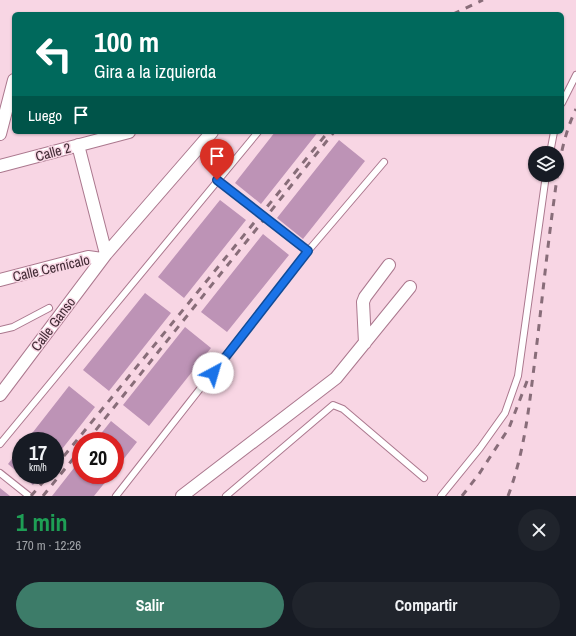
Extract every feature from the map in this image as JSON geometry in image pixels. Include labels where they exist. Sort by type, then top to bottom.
[{"type":"street","points":[[0,134],[12,88]]},
{"type":"street","name":"Calle 2","points":[[0,166],[121,134]]},
{"type":"street","name":"Calle Ganso","points":[[2,390],[104,256],[210,134]]},
{"type":"street","points":[[78,145],[104,256]]},
{"type":"street","name":"Calle Cernícalo","points":[[0,280],[88,257],[104,256]]},
{"type":"street","points":[[365,343],[363,302],[365,296],[389,265]]},
{"type":"street","points":[[182,496],[336,378],[410,287]]},
{"type":"lane","points":[[564,99],[576,75]]},
{"type":"lane","points":[[0,444],[256,134]]},
{"type":"lane","points":[[551,146],[554,134]]},
{"type":"lane","points":[[116,496],[308,251],[384,162]]},
{"type":"lane","points":[[217,180],[308,251]]},
{"type":"lane","points":[[440,496],[480,448],[505,412],[518,376],[545,182]]},
{"type":"lane","points":[[0,330],[12,327],[49,308]]},
{"type":"lane","points":[[226,496],[333,405],[343,408],[424,478]]},
{"type":"lane","points":[[0,473],[29,496]]},
{"type":"building","points":[[273,134],[316,134],[261,204],[235,183]]},
{"type":"building","points":[[339,140],[365,161],[303,239],[277,218]]},
{"type":"building","points":[[220,200],[246,220],[184,298],[158,277]]},
{"type":"building","points":[[263,234],[289,255],[227,332],[201,312]]},
{"type":"building","points":[[145,293],[171,313],[109,391],[83,370]]},
{"type":"building","points":[[185,327],[211,348],[149,426],[123,405]]},
{"type":"building","points":[[69,386],[95,407],[75,432],[72,432],[72,436],[64,447],[64,432],[33,432]]},
{"type":"building","points":[[111,421],[137,442],[124,459],[124,432],[102,432]]},
{"type":"building","points":[[12,459],[12,467],[8,464]]},
{"type":"building","points":[[72,470],[72,484],[104,484],[94,496],[52,496],[61,484],[64,484],[64,481]]},
{"type":"building","points":[[0,488],[10,496],[0,496]]},
{"type":"railway","points":[[457,12],[483,0]]},
{"type":"railway","points":[[508,496],[518,466],[527,421],[549,235],[560,161],[566,134],[576,109]]},
{"type":"railway","points":[[64,456],[326,134]]},
{"type":"railway","points":[[94,432],[332,134]]},
{"type":"railway","points":[[462,496],[479,474],[509,428],[529,376]]},
{"type":"railway","points":[[43,496],[72,460]]},
{"type":"railway","points":[[31,496],[41,484]]},
{"type":"route","points":[[213,373],[308,251],[217,180]]}]
